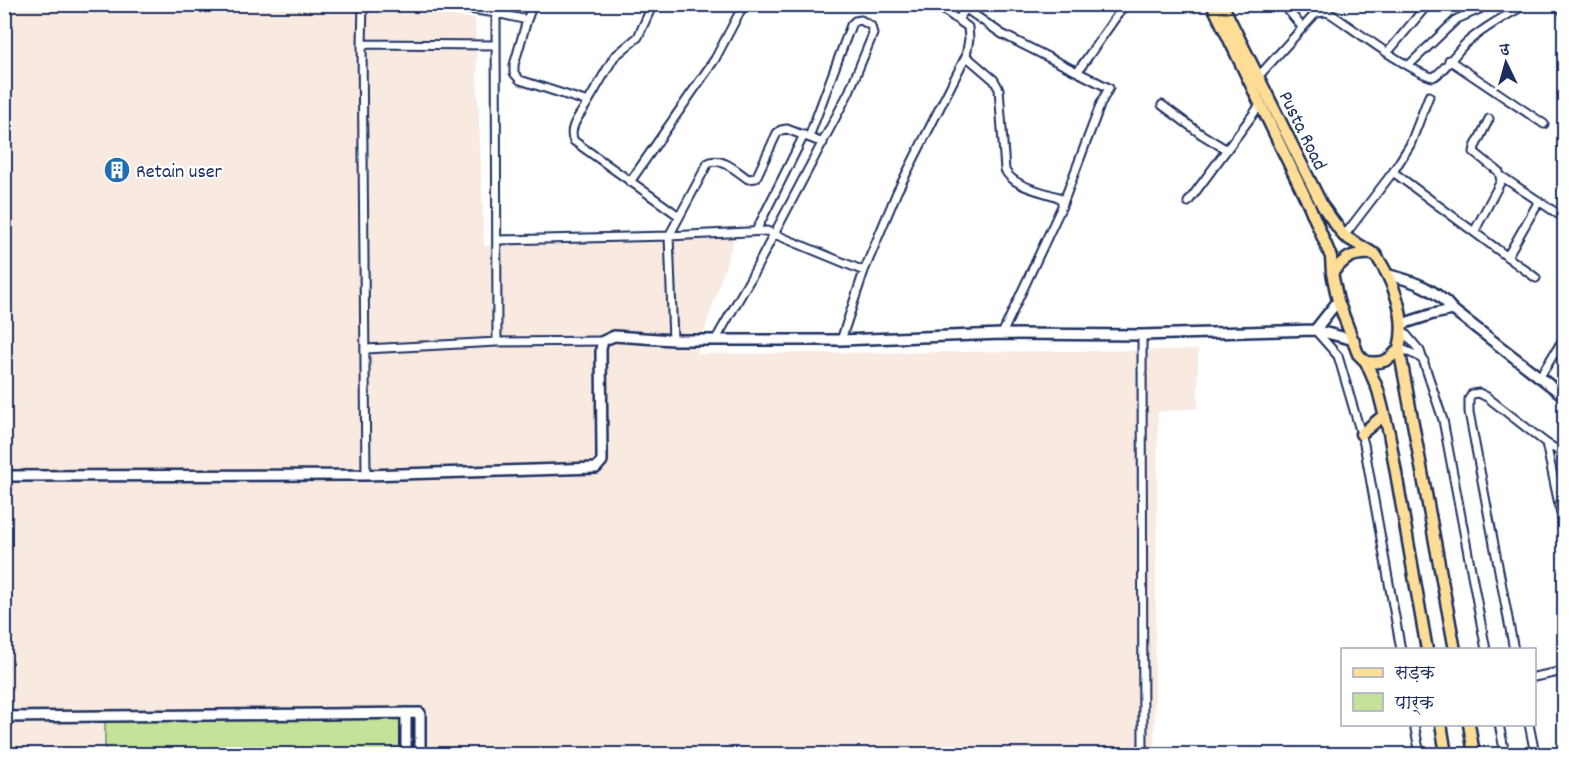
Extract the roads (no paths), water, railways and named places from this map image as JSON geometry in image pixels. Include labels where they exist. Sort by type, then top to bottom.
[{"type":"main road","name":"Pusta Road","points":[[1212,4],[1331,257],[1338,302],[1358,354],[1366,362],[1378,390],[1427,648]]},
{"type":"main road","name":"Pusta Road","points":[[1222,4],[1311,187],[1323,207],[1344,236],[1375,254]]},
{"type":"main road","points":[[1332,273],[1342,261],[1359,252],[1375,254],[1389,275],[1403,328],[1399,348],[1455,648]]},
{"type":"main road","points":[[1366,362],[1381,364],[1393,356],[1399,348]]},
{"type":"main road","points":[[1361,434],[1384,415]]},
{"type":"main road","points":[[1441,726],[1446,754]]},
{"type":"main road","points":[[1469,726],[1474,754]]},
{"type":"street","points":[[363,4],[366,475]]},
{"type":"street","points":[[435,4],[527,20]]},
{"type":"street","points":[[533,4],[514,65],[514,74],[520,80],[588,102]]},
{"type":"street","points":[[653,4],[638,37],[614,57],[572,128],[571,135],[574,141],[679,216]]},
{"type":"street","points":[[630,182],[714,59],[744,4]]},
{"type":"street","points":[[842,340],[864,271],[897,192],[966,56],[970,32],[968,27],[935,4]]},
{"type":"street","points":[[1078,71],[1125,4]]},
{"type":"street","points":[[1283,4],[1302,27]]},
{"type":"street","points":[[1388,52],[1428,4]]},
{"type":"street","points":[[1252,88],[1257,77],[1316,13],[1326,12],[1427,76],[1433,77],[1443,70],[1449,60],[1485,27],[1527,4]]},
{"type":"street","points":[[1559,4],[1564,13]]},
{"type":"street","points":[[958,20],[968,7],[1002,34],[1109,88],[1101,103],[1062,206],[1002,334]]},
{"type":"street","points":[[1409,65],[1457,19],[1480,9]]},
{"type":"street","points":[[496,13],[497,342]]},
{"type":"street","points":[[716,339],[775,234],[849,92],[873,34],[871,26],[861,20],[851,25],[806,136],[756,231]]},
{"type":"street","points":[[362,44],[496,45]]},
{"type":"street","points":[[966,56],[994,80],[999,88],[1005,170],[1008,176],[1021,184],[1058,197],[1062,201],[1062,206]]},
{"type":"street","points":[[1449,60],[1544,123]]},
{"type":"street","points":[[1344,236],[1393,172],[1410,145],[1430,96]]},
{"type":"street","points":[[1162,105],[1227,150]]},
{"type":"street","points":[[1188,202],[1260,105]]},
{"type":"street","points":[[1489,119],[1474,147],[1474,152],[1501,176],[1564,218]]},
{"type":"street","points":[[673,340],[669,236],[708,163],[713,160],[720,161],[753,180],[781,130],[787,129],[823,142]]},
{"type":"street","points":[[1393,172],[1536,278]]},
{"type":"street","points":[[1474,232],[1501,181],[1501,176]]},
{"type":"street","points":[[1507,257],[1539,201]]},
{"type":"street","points":[[498,240],[669,236],[756,231],[775,234],[864,271]]},
{"type":"street","points":[[1389,275],[1414,281],[1443,298],[1454,310],[1564,396]]},
{"type":"street","points":[[1315,330],[1338,302]]},
{"type":"street","points":[[1454,310],[1433,314],[1403,328],[1420,351],[1443,420],[1486,648]]},
{"type":"street","points":[[366,349],[497,342],[603,341],[614,336],[673,340],[842,340],[1002,334],[1142,335],[1315,330],[1354,340]]},
{"type":"street","points":[[1315,330],[1338,356],[1361,434],[1368,460],[1401,648]]},
{"type":"street","points":[[1142,335],[1143,754]]},
{"type":"street","points":[[1539,378],[1564,338]]},
{"type":"street","points":[[4,476],[366,475],[596,468],[602,461],[600,356],[603,341]]},
{"type":"street","points":[[1399,348],[1424,361]]},
{"type":"street","points":[[1514,648],[1468,412],[1468,399],[1472,394],[1479,393],[1487,397],[1546,443],[1564,454]]},
{"type":"street","points":[[1546,443],[1564,528]]},
{"type":"street","points":[[1536,676],[1564,671]]},
{"type":"street","points":[[406,713],[406,754]]},
{"type":"street","points":[[4,717],[420,713],[420,754]]},
{"type":"street","points":[[1414,726],[1419,754]]},
{"type":"street","points":[[1499,726],[1505,754]]},
{"type":"street","points":[[1529,726],[1535,754]]},
{"type":"place","name":"Retain user","points":[[117,170]]}]
